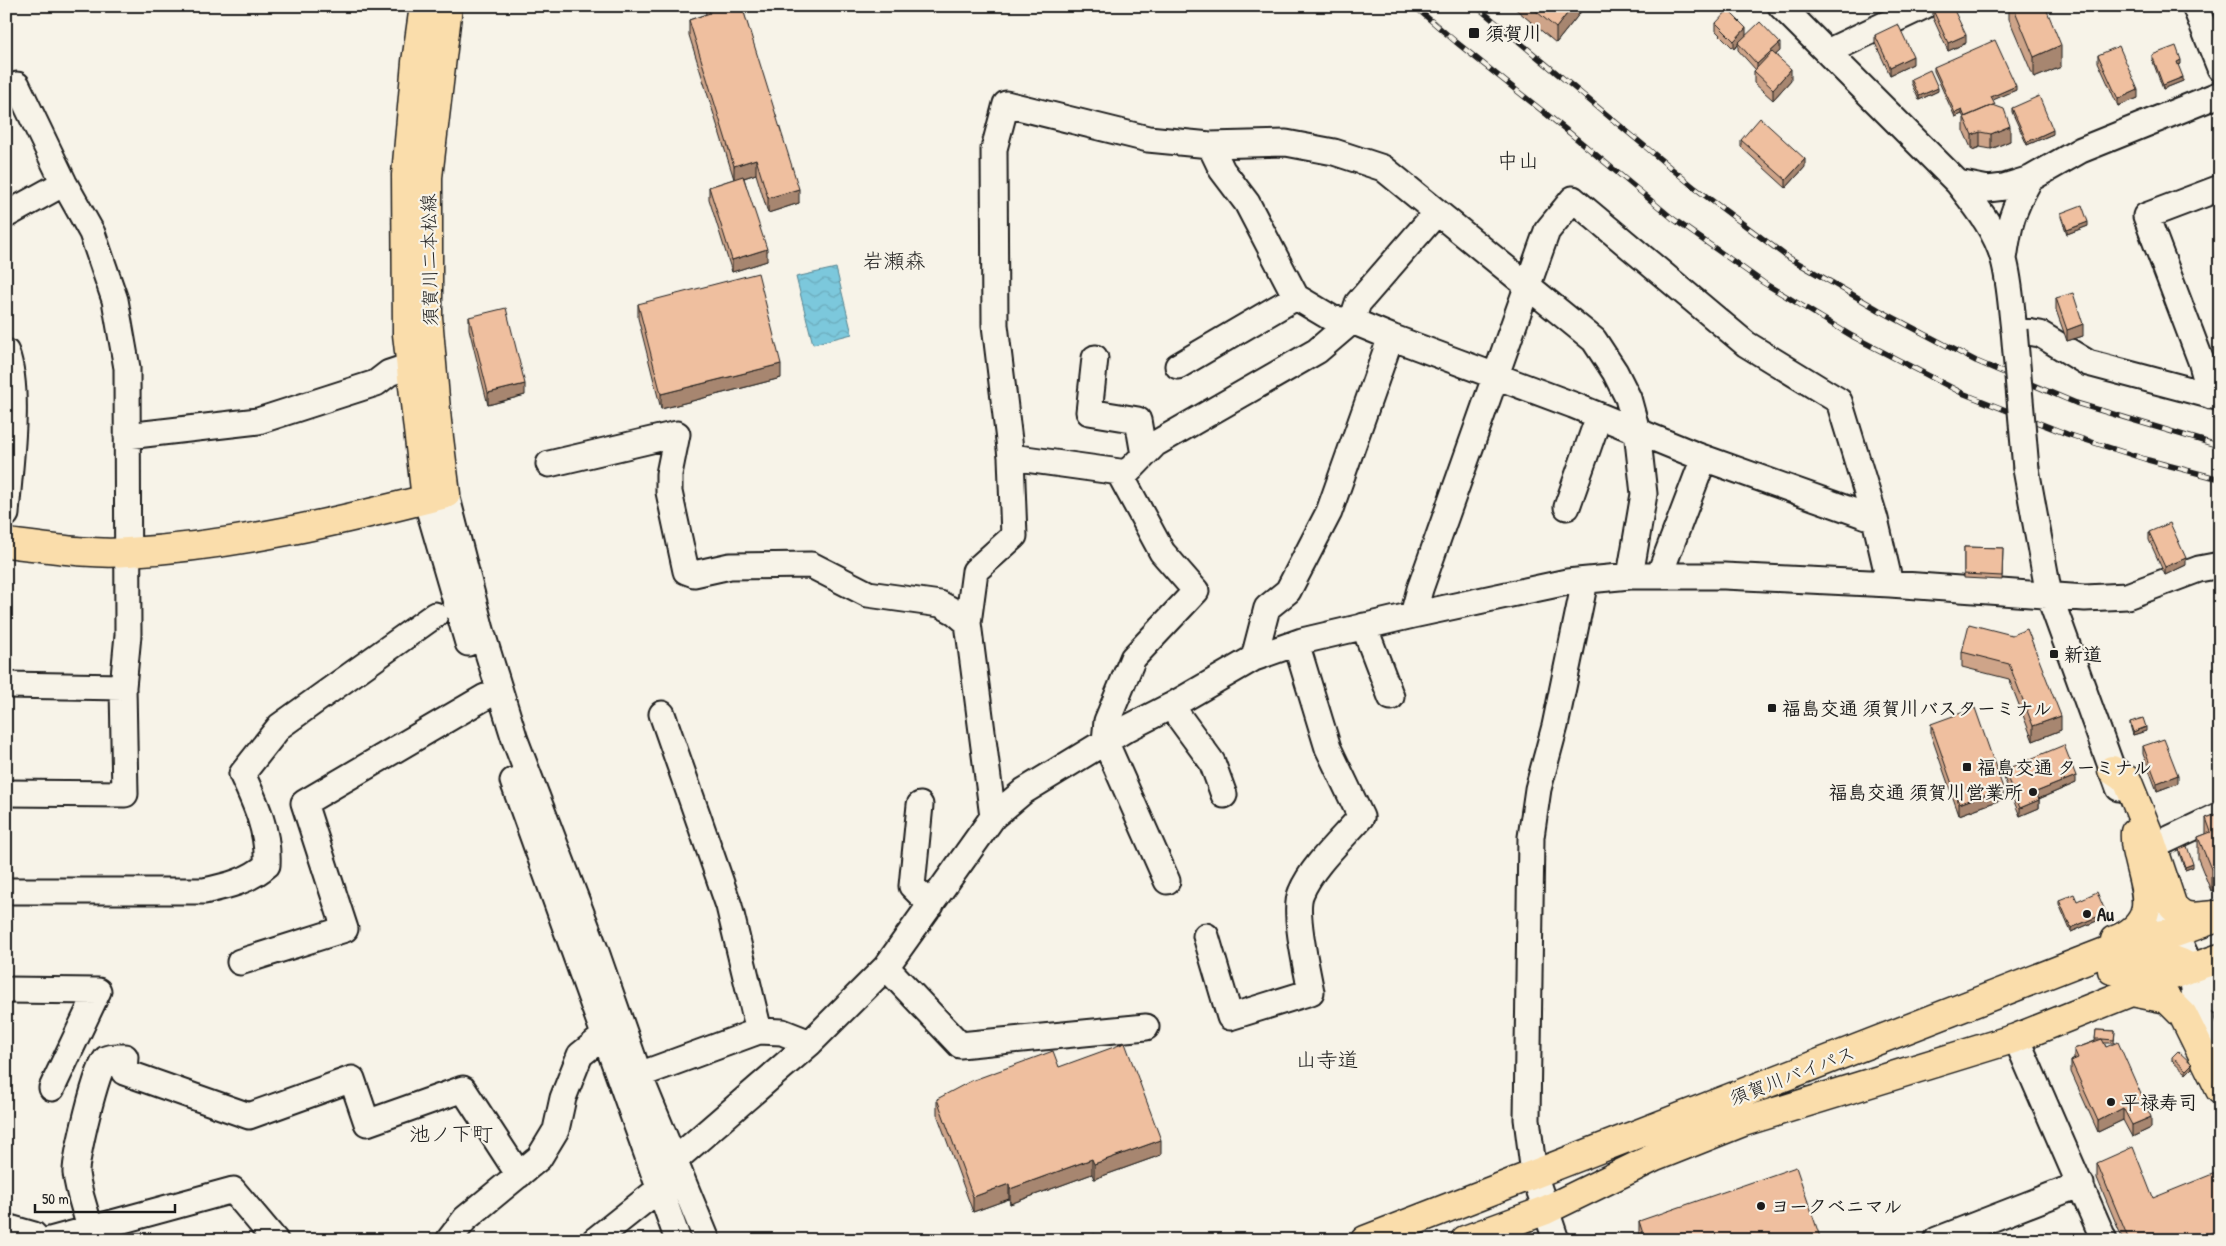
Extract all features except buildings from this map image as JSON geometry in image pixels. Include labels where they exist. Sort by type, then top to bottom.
[{"type":"main road","name":"須賀川二本松線","points":[[424,6],[416,62],[406,175],[407,334],[410,366],[436,497]]},
{"type":"main road","name":"須賀川二本松線","points":[[436,497],[437,422],[428,317],[428,176],[448,6]]},
{"type":"main road","points":[[6,543],[75,550],[126,552],[232,541],[322,524],[436,497]]},
{"type":"main road","points":[[2112,770],[2127,780],[2143,839],[2173,907],[2183,915],[2192,917],[2220,916]]},
{"type":"main road","points":[[2018,987],[2061,961],[2128,934],[2140,924],[2144,914],[2146,897],[2142,869],[2134,842],[2143,839]]},
{"type":"main road","name":"須賀川バイパス","points":[[1365,1240],[2146,936],[2174,933],[2220,916]]},
{"type":"main road","points":[[2174,933],[2198,944],[2220,936]]},
{"type":"main road","points":[[1988,998],[2031,1001],[2148,957],[2174,958],[2191,968]]},
{"type":"main road","name":"須賀川バイパス","points":[[1464,1240],[1546,1210],[1655,1156],[1743,1122],[2016,1038],[2220,958]]},
{"type":"main road","points":[[2132,992],[2166,999],[2183,1015],[2220,1090]]},
{"type":"street","points":[[1781,6],[1958,183],[1979,209],[1991,229],[2004,259],[2014,330],[2026,469],[2048,595],[2112,770]]},
{"type":"street","points":[[1829,52],[1924,6]]},
{"type":"street","points":[[2195,6],[2220,68]]},
{"type":"street","points":[[6,91],[17,85],[64,183],[92,233],[115,300],[128,368],[126,552],[128,635],[123,688],[125,794],[6,793]]},
{"type":"street","points":[[1958,183],[1988,189],[2004,187],[2030,179],[2081,150],[2220,94]]},
{"type":"street","points":[[993,817],[968,623],[975,571],[1014,536],[1011,457],[995,325],[994,148],[1006,104],[1148,139],[1210,145],[1286,144],[1334,152],[1382,168],[1594,340],[1615,372],[1628,398],[1637,431],[1644,494],[1630,576]]},
{"type":"street","points":[[1210,145],[1222,170],[1248,203],[1296,297],[1333,319],[1352,320],[1391,338],[1496,376],[1704,458],[1875,519]]},
{"type":"street","points":[[2004,259],[2009,224],[2014,206],[2030,179]]},
{"type":"street","points":[[6,215],[64,183]]},
{"type":"street","points":[[2215,397],[2146,216],[2220,188]]},
{"type":"street","points":[[1413,616],[1420,589],[1547,231],[1573,200],[1746,344],[1839,401],[1875,519],[1890,584]]},
{"type":"street","points":[[1167,881],[1105,742],[1107,720],[1133,658],[1196,592],[1162,552],[1122,478],[1155,444],[1317,351],[1352,320],[1358,303],[1437,212]]},
{"type":"street","points":[[1178,366],[1296,297]]},
{"type":"street","points":[[2014,330],[2040,334],[2088,363],[2215,397]]},
{"type":"street","points":[[1254,658],[1267,608],[1288,591],[1329,512],[1391,338]]},
{"type":"street","points":[[6,352],[14,400],[6,514]]},
{"type":"street","points":[[1095,358],[1089,412],[1138,420],[1144,455]]},
{"type":"street","points":[[127,436],[258,420],[376,383],[389,373],[410,366]]},
{"type":"street","points":[[1567,507],[1599,416]]},
{"type":"street","points":[[549,464],[677,434],[669,474],[669,492],[686,570],[694,574],[730,566],[811,565],[868,594],[940,604],[955,612],[968,623]]},
{"type":"street","points":[[1011,457],[1128,473]]},
{"type":"street","points":[[1659,576],[1704,458]]},
{"type":"street","points":[[436,497],[450,586],[485,697],[543,867],[678,1240]]},
{"type":"street","points":[[436,497],[515,740],[596,952],[639,1076],[675,1160],[706,1240]]},
{"type":"street","points":[[595,1240],[659,1189],[675,1160],[810,1043],[886,967],[993,817],[1024,791],[1105,742],[1254,658],[1296,643],[1364,626],[1567,582],[1630,576],[1659,576],[1890,584],[2085,598],[2127,596],[2199,569],[2220,565]]},
{"type":"street","points":[[1556,1240],[1534,1174],[1527,1119],[1531,837],[1538,789],[1555,726],[1585,581]]},
{"type":"street","points":[[6,891],[204,892],[233,884],[255,875],[267,865],[268,849],[261,816],[242,774],[280,726],[436,616]]},
{"type":"street","points":[[1364,626],[1391,697]]},
{"type":"street","points":[[1206,936],[1230,1017],[1311,992],[1299,923],[1300,894],[1311,875],[1361,817],[1328,748],[1296,643]]},
{"type":"street","points":[[6,685],[123,688]]},
{"type":"street","points":[[240,962],[345,929],[304,803],[485,697]]},
{"type":"street","points":[[1171,706],[1212,762],[1224,795]]},
{"type":"street","points":[[662,714],[729,906],[758,1031]]},
{"type":"street","points":[[920,805],[912,886],[931,906]]},
{"type":"street","points":[[2220,814],[2143,839],[2174,933],[2191,968],[2196,1004],[2220,1067]]},
{"type":"street","points":[[886,967],[960,1044],[1146,1028]]},
{"type":"street","points":[[2191,968],[2216,991],[2220,1001]]},
{"type":"street","points":[[6,990],[98,991],[52,1088]]},
{"type":"street","points":[[639,1076],[758,1031],[782,1032],[810,1043]]},
{"type":"street","points":[[449,1240],[466,1219],[539,1158],[556,1130],[563,1098],[580,1055],[605,1035]]},
{"type":"street","points":[[2016,1038],[2104,1240]]},
{"type":"street","points":[[90,1229],[76,1172],[93,1090],[103,1063],[107,1059],[114,1057],[125,1057],[124,1072],[249,1116],[352,1079],[367,1123],[463,1089],[519,1175]]},
{"type":"street","points":[[675,1160],[686,1217],[694,1240]]},
{"type":"street","points":[[1937,1240],[2081,1184]]},
{"type":"street","points":[[50,1240],[233,1190],[275,1240]]},
{"type":"street","points":[[6,1227],[34,1235],[38,1240]]},
{"type":"water","points":[[836,268],[852,334],[813,344],[796,277]]},
{"type":"railway","points":[[1414,6],[1672,218],[1764,283],[1852,336],[1962,393],[2067,434],[2148,460],[2220,479]]},
{"type":"railway","points":[[1476,6],[1695,188],[1786,256],[1879,310],[1976,361],[2076,403],[2220,446]]},
{"type":"place","name":"須賀川","points":[[1474,33]]},
{"type":"place","name":"新道","points":[[2054,654]]},
{"type":"place","name":"福島交通 須賀川バスターミナル","points":[[1772,708]]},
{"type":"place","name":"福島交通 ターミナル","points":[[1967,767]]},
{"type":"place","name":"福島交通 須賀川営業所","points":[[2033,792]]},
{"type":"place","name":"Au","points":[[2087,914]]},
{"type":"place","name":"平禄寿司","points":[[2111,1102]]},
{"type":"place","name":"ヨークベニマル","points":[[1761,1206]]},
{"type":"district","name":"中山","points":[[1518,161]]},
{"type":"district","name":"岩瀬森","points":[[894,261]]},
{"type":"district","name":"山寺道","points":[[1327,1060]]},
{"type":"district","name":"池ノ下町","points":[[451,1134]]}]
